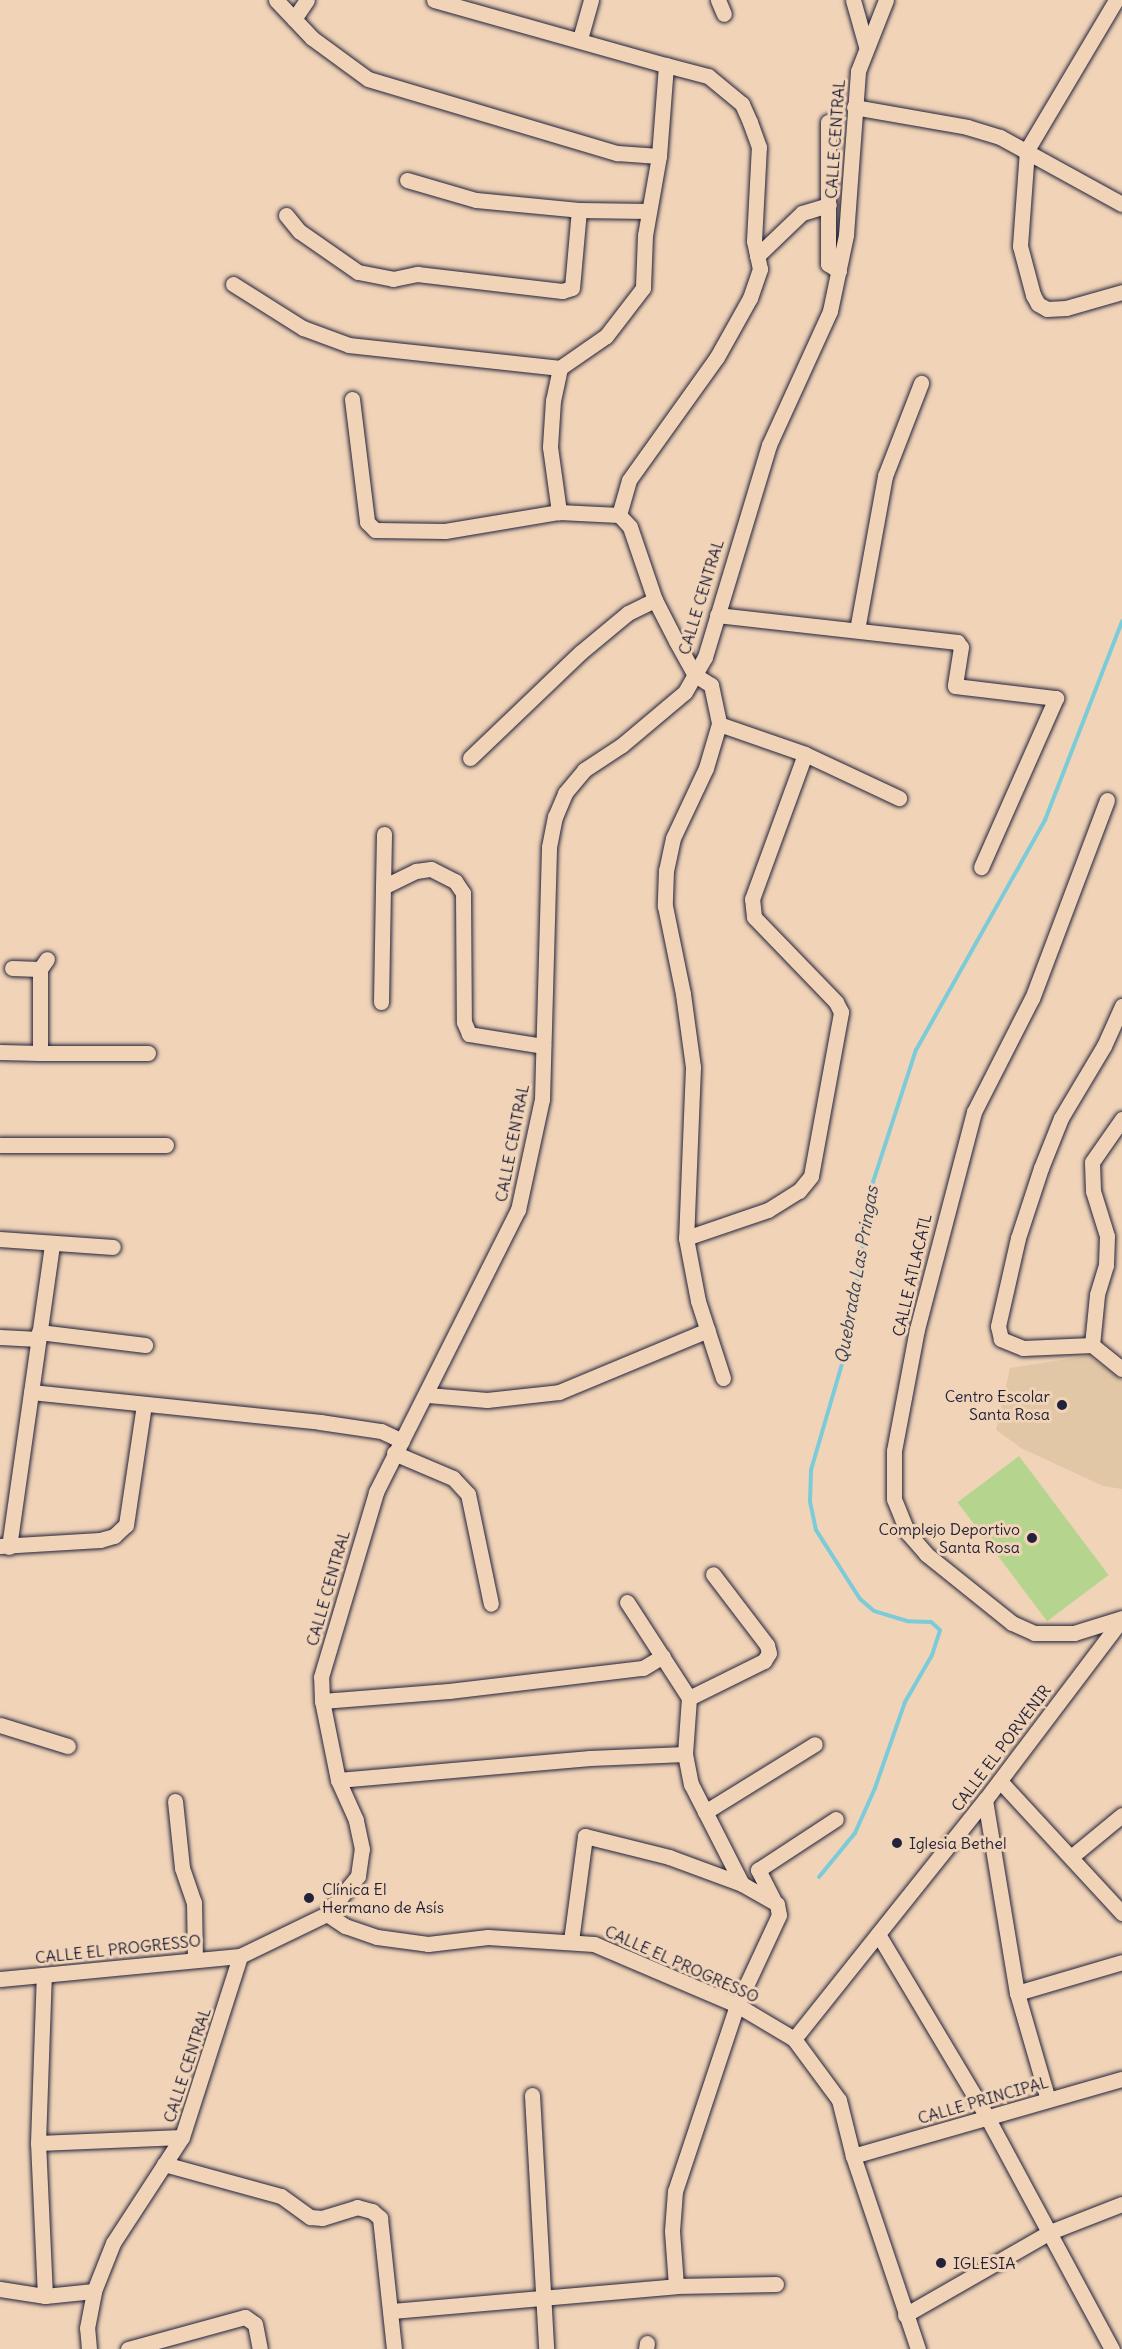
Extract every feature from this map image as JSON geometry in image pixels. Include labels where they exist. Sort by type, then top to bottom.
[{"type":"street","points":[[276,0],[294,20],[343,63],[368,79],[617,153],[658,156]]},
{"type":"street","points":[[294,20],[307,0]]},
{"type":"street","points":[[434,0],[708,76],[742,104],[759,147],[754,240],[760,269],[750,298],[717,357],[629,480],[619,515]]},
{"type":"street","points":[[580,39],[591,0]]},
{"type":"street","points":[[853,0],[866,46]]},
{"type":"street","name":"CALLE CENTRAL","points":[[88,2349],[87,2328],[94,2291],[113,2243],[182,2137],[240,1956],[327,1914],[358,1876],[362,1850],[356,1820],[338,1780],[321,1701],[321,1677],[376,1492],[398,1447],[428,1395],[518,1210],[542,1099],[541,1015],[549,847],[555,817],[565,793],[584,770],[654,720],[685,692],[695,675],[717,615],[769,445],[818,344],[839,271],[846,235],[858,71],[885,0]]},
{"type":"street","points":[[1116,0],[1027,150],[1020,246],[1023,267],[1038,304],[1047,309],[1066,308],[1122,292]]},
{"type":"street","points":[[233,284],[303,328],[349,345],[560,368],[606,336],[643,288],[649,211],[658,156],[666,65]]},
{"type":"street","points":[[854,107],[967,127],[1027,150],[1122,204]]},
{"type":"street","points":[[828,122],[828,264],[839,271]]},
{"type":"street","points":[[407,180],[476,200],[579,210],[649,211]]},
{"type":"street","points":[[757,256],[802,213],[829,205]]},
{"type":"street","points":[[286,215],[299,231],[358,272],[393,279],[417,274],[561,291],[572,288],[579,210]]},
{"type":"street","points":[[559,512],[550,447],[553,400],[560,368]]},
{"type":"street","points":[[857,630],[885,476],[921,383]]},
{"type":"street","points":[[352,399],[368,522],[375,530],[445,531],[559,512],[619,515],[630,527],[655,600],[695,675],[711,686],[719,724],[706,768],[673,838],[666,870],[669,937],[683,994],[693,1067],[686,1238],[708,1330],[723,1378]]},
{"type":"street","points":[[470,758],[581,652],[628,613],[655,600]]},
{"type":"street","points":[[717,615],[957,642],[961,647],[955,686],[1056,698],[981,867]]},
{"type":"street","points":[[719,724],[805,754],[898,798]]},
{"type":"street","points":[[686,1238],[768,1210],[799,1191],[811,1176],[841,1012],[836,1002],[754,917],[752,899],[805,754]]},
{"type":"street","name":"CALLE ATLACATL","points":[[1107,800],[1032,998],[974,1113],[917,1329],[894,1451],[894,1499],[908,1533],[926,1554],[1012,1623],[1034,1633],[1074,1633],[1122,1619]]},
{"type":"street","points":[[381,1002],[384,834]]},
{"type":"street","points":[[383,887],[416,871],[431,869],[454,881],[463,893],[464,1014],[469,1034],[543,1046]]},
{"type":"street","points":[[12,968],[43,964],[40,1053]]},
{"type":"street","points":[[1122,1006],[1104,1046],[1061,1118],[1041,1168],[1018,1238],[998,1326],[1001,1339],[1023,1348],[1092,1346],[1122,1369]]},
{"type":"street","points":[[0,1052],[148,1053]]},
{"type":"street","points":[[1092,1346],[1097,1295],[1106,1265],[1107,1236],[1093,1191],[1092,1162],[1122,1119]]},
{"type":"street","points":[[0,1145],[166,1145]]},
{"type":"street","points":[[0,1239],[113,1247]]},
{"type":"street","points":[[52,1243],[31,1392],[4,1546],[100,1540],[114,1536],[126,1525],[144,1404]]},
{"type":"street","points":[[428,1395],[487,1400],[559,1392],[708,1330]]},
{"type":"street","points":[[0,1337],[39,1335],[145,1345]]},
{"type":"street","points":[[31,1392],[320,1422],[381,1431],[398,1447],[453,1478],[468,1494],[491,1604]]},
{"type":"street","points":[[689,1698],[764,1661],[769,1653],[767,1645],[713,1574]]},
{"type":"street","points":[[627,1602],[689,1698],[685,1754],[691,1784],[742,1884]]},
{"type":"street","name":"CALLE EL PORVENIR","points":[[794,2038],[1000,1781],[1122,1619]]},
{"type":"street","points":[[321,1701],[449,1691],[643,1668],[663,1656]]},
{"type":"street","points":[[0,1725],[68,1746]]},
{"type":"street","points":[[705,1812],[815,1744]]},
{"type":"street","points":[[338,1780],[590,1758],[685,1754]]},
{"type":"street","points":[[1000,1781],[1122,1913]]},
{"type":"street","points":[[175,1800],[182,1868],[194,1902],[195,1959]]},
{"type":"street","points":[[985,1800],[1017,1993],[1048,2100]]},
{"type":"street","points":[[1071,1857],[1122,1815]]},
{"type":"street","points":[[676,2286],[672,2231],[675,2191],[737,2006],[776,1928],[777,1904],[758,1870],[836,1819]]},
{"type":"street","points":[[571,1941],[585,1836],[669,1857],[742,1884],[777,1904]]},
{"type":"street","name":"CALLE EL PROGRESSO","points":[[327,1914],[345,1926],[377,1937],[428,1944],[488,1937],[594,1944],[737,2006],[794,2038],[839,2100],[853,2156],[918,2349]]},
{"type":"street","points":[[878,1934],[987,2118],[1112,2349]]},
{"type":"street","name":"CALLE EL PROGRESSO","points":[[0,1979],[240,1956]]},
{"type":"street","points":[[1017,1993],[1122,1962]]},
{"type":"street","points":[[44,1975],[38,2143],[45,2296]]},
{"type":"street","name":"CALLE PRINCIPAL","points":[[853,2156],[1122,2079]]},
{"type":"street","points":[[532,2095],[546,2349]]},
{"type":"street","points":[[38,2143],[182,2137]]},
{"type":"street","points":[[164,2164],[281,2196],[310,2217],[322,2218],[357,2207],[372,2211],[380,2218],[392,2311],[394,2349]]},
{"type":"street","points":[[905,2315],[1050,2232],[1122,2204]]},
{"type":"street","points":[[392,2311],[676,2286],[776,2284]]},
{"type":"street","points":[[0,2289],[45,2296],[94,2291]]},
{"type":"street","points":[[128,2349],[245,2317],[255,2324],[260,2349]]},
{"type":"shaded area","name":"Centro Escolar Santa Rosa","points":[[1088,1356],[1122,1380],[1122,1489],[1103,1486],[1021,1448],[996,1430],[1010,1368]]},
{"type":"green space","name":"Complejo Deportivo Santa Rosa","points":[[1019,1456],[1109,1575],[1047,1621],[958,1502]]},
{"type":"waterway","name":"Quebrada Las Pringas","points":[[819,1877],[855,1833],[875,1788],[905,1702],[932,1655],[940,1630],[931,1622],[907,1621],[874,1611],[860,1599],[816,1530],[810,1501],[811,1470],[846,1350],[873,1182],[916,1050],[1045,820],[1122,621]]},
{"type":"place","name":"Centro Escolar Santa Rosa","points":[[1062,1405]]},
{"type":"place","name":"Complejo Deportivo Santa Rosa","points":[[1032,1538]]},
{"type":"place","name":"Iglesia Bethel","points":[[897,1843]]},
{"type":"place","name":"Clínica El Hermano de Asís","points":[[309,1898]]},
{"type":"place","name":"IGLESIA","points":[[941,2263]]}]
